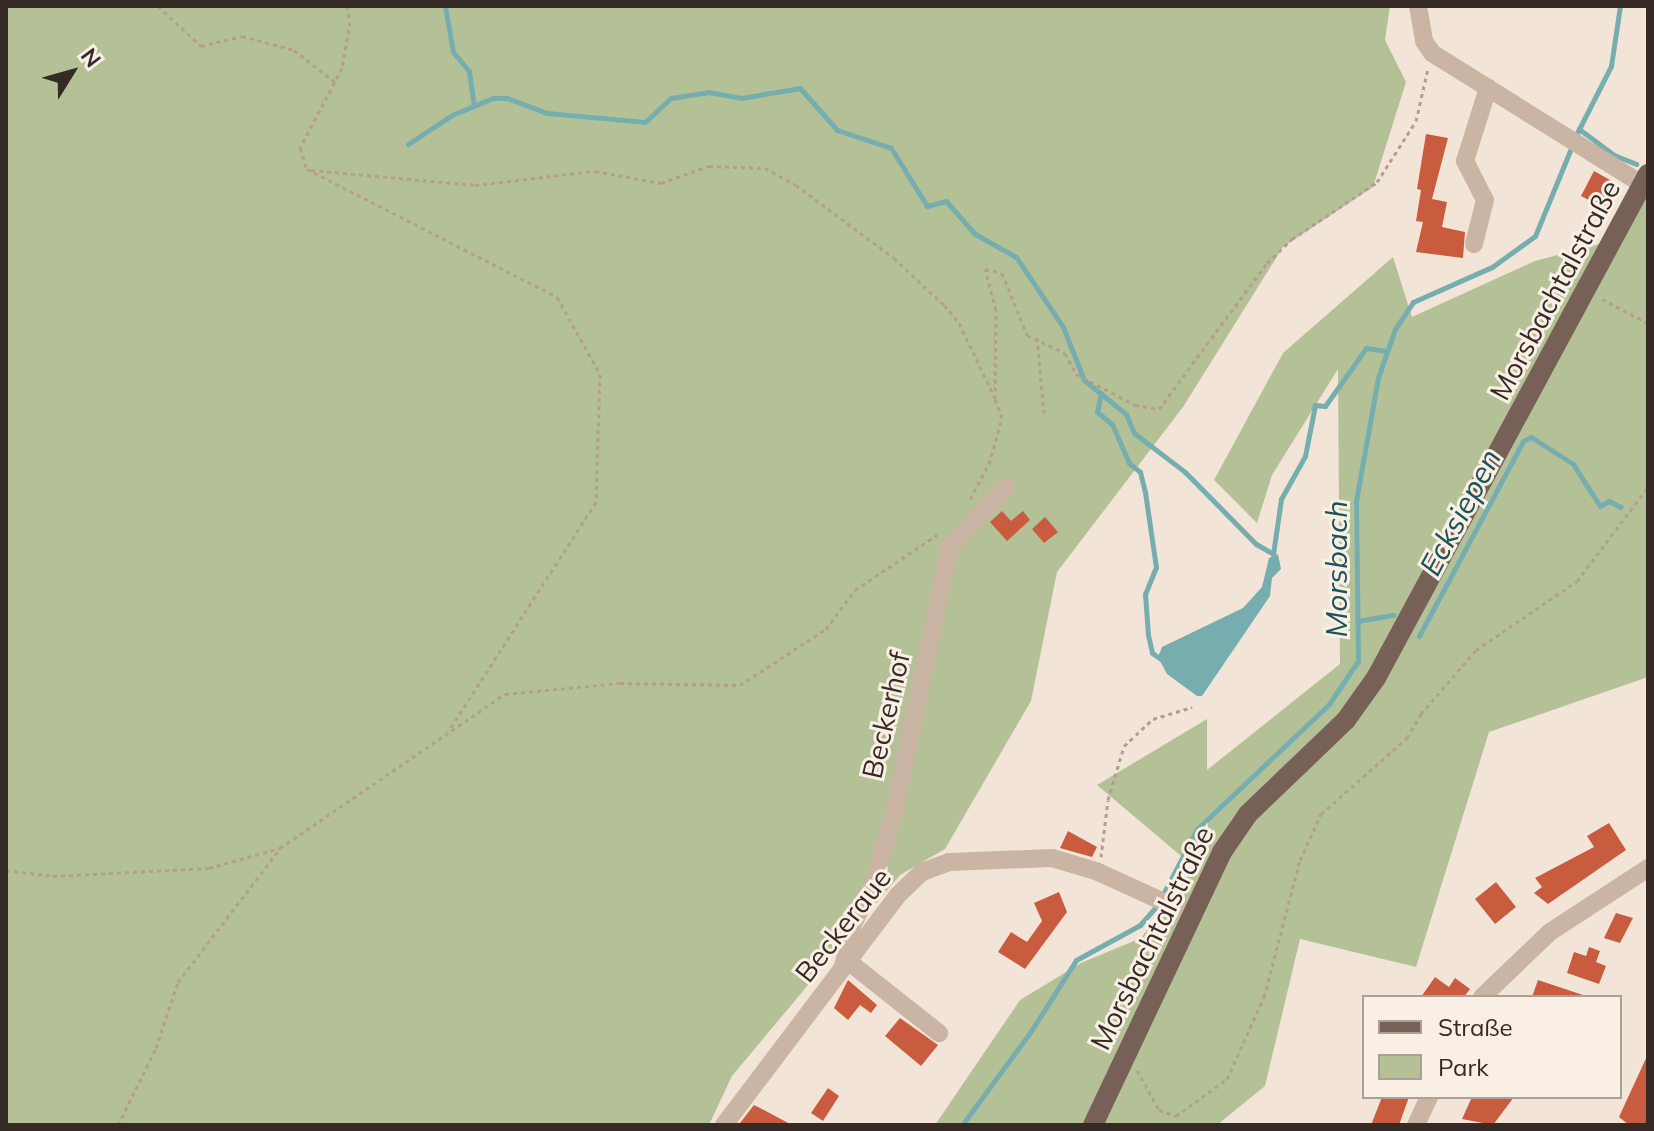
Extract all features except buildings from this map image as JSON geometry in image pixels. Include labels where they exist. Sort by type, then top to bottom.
[{"type":"main road","name":"Morsbachtalstraße","points":[[1093,1125],[1222,852],[1248,814],[1346,720],[1376,678],[1645,180]]},
{"type":"street","points":[[1418,6],[1424,41],[1432,53],[1573,140],[1645,180]]},
{"type":"street","points":[[1474,244],[1485,200],[1465,161],[1488,88]]},
{"type":"street","name":"Beckerhof","points":[[846,966],[852,926],[874,882],[894,812],[940,613],[950,547],[1006,487]]},
{"type":"street","name":"Beckeraue","points":[[724,1125],[897,896],[922,872],[949,862],[1023,856],[1096,871],[1192,915]]},
{"type":"street","points":[[1484,995],[1550,932],[1648,868]]},
{"type":"street","points":[[846,966],[939,1033]]},
{"type":"street","points":[[1416,1125],[1428,1099]]},
{"type":"path","points":[[158,6],[201,46],[242,36],[294,50],[335,82]]},
{"type":"path","points":[[347,6],[350,22],[335,82],[300,148],[307,169],[557,297],[600,374],[596,502],[447,733]]},
{"type":"path","points":[[969,502],[1001,435],[995,399],[996,310],[985,269],[1002,273],[1027,335],[1065,353],[1076,374],[1135,405],[1159,409],[1267,263],[1292,239],[1377,182],[1416,121],[1432,53]]},
{"type":"path","points":[[307,169],[475,185],[595,171],[661,183],[709,166],[765,168],[796,185],[894,258],[944,305],[959,323],[995,399]]},
{"type":"path","points":[[1604,287],[1601,301],[1648,323]]},
{"type":"path","points":[[1037,338],[1044,413]]},
{"type":"path","points":[[1123,1061],[1143,1078],[1159,1110],[1176,1116],[1227,1079],[1264,997],[1300,860],[1321,814],[1407,738],[1421,714],[1476,650],[1577,581],[1648,487]]},
{"type":"path","points":[[118,1125],[156,1048],[178,982],[280,848],[505,694],[620,683],[740,685],[826,629],[855,590],[941,534]]},
{"type":"path","points":[[1096,871],[1124,746],[1153,719],[1192,707]]},
{"type":"path","points":[[6,870],[53,876],[209,868],[280,848]]},
{"type":"path","points":[[112,1125],[122,1118]]},
{"type":"green space","points":[[6,6],[1390,6],[1385,40],[1406,82],[1373,187],[1283,247],[1183,407],[1057,572],[1031,701],[945,849],[900,875],[732,1076],[709,1125],[6,1125]]},
{"type":"green space","points":[[1648,179],[1648,677],[1489,732],[1416,967],[1300,939],[1265,1086],[1217,1125],[935,1125],[1020,1000],[1081,963],[1141,938],[1194,867],[1097,785],[1207,719],[1207,770],[1340,664],[1338,369],[1272,475],[1257,523],[1214,480],[1283,353],[1393,257],[1412,317],[1535,261],[1618,239]]},
{"type":"water","points":[[1278,554],[1281,569],[1272,578],[1270,596],[1202,696],[1197,696],[1167,674],[1158,657],[1162,647],[1243,608],[1262,587],[1269,558]]},
{"type":"waterway","points":[[445,6],[453,52],[469,71],[474,105]]},
{"type":"waterway","name":"Morsbach","points":[[1575,137],[1611,66],[1620,6]]},
{"type":"waterway","points":[[408,144],[452,115],[493,98],[507,98],[547,113],[645,122],[671,98],[708,92],[741,98],[800,88],[837,130],[891,148],[927,206],[946,201],[975,234],[1016,257],[1063,327],[1084,380],[1126,414],[1134,433],[1185,472],[1256,544],[1273,554],[1281,499],[1305,456],[1315,405],[1325,406],[1366,348],[1387,351]]},
{"type":"waterway","points":[[1579,129],[1614,155],[1636,164]]},
{"type":"waterway","name":"Morsbach","points":[[962,1125],[1031,1031],[1076,960],[1140,925],[1158,904],[1197,829],[1329,704],[1358,661],[1356,501],[1378,378],[1395,329],[1413,302],[1492,267],[1535,236],[1572,146]]},
{"type":"waterway","points":[[1101,393],[1097,412],[1112,424],[1129,463],[1140,472],[1145,492],[1156,567],[1145,594],[1148,635],[1152,653],[1161,659]]},
{"type":"waterway","name":"Ecksiepen","points":[[1419,636],[1523,441],[1531,437],[1573,464],[1600,506],[1609,501],[1621,507]]},
{"type":"waterway","name":"Ecksiepen","points":[[1358,621],[1393,615]]}]
